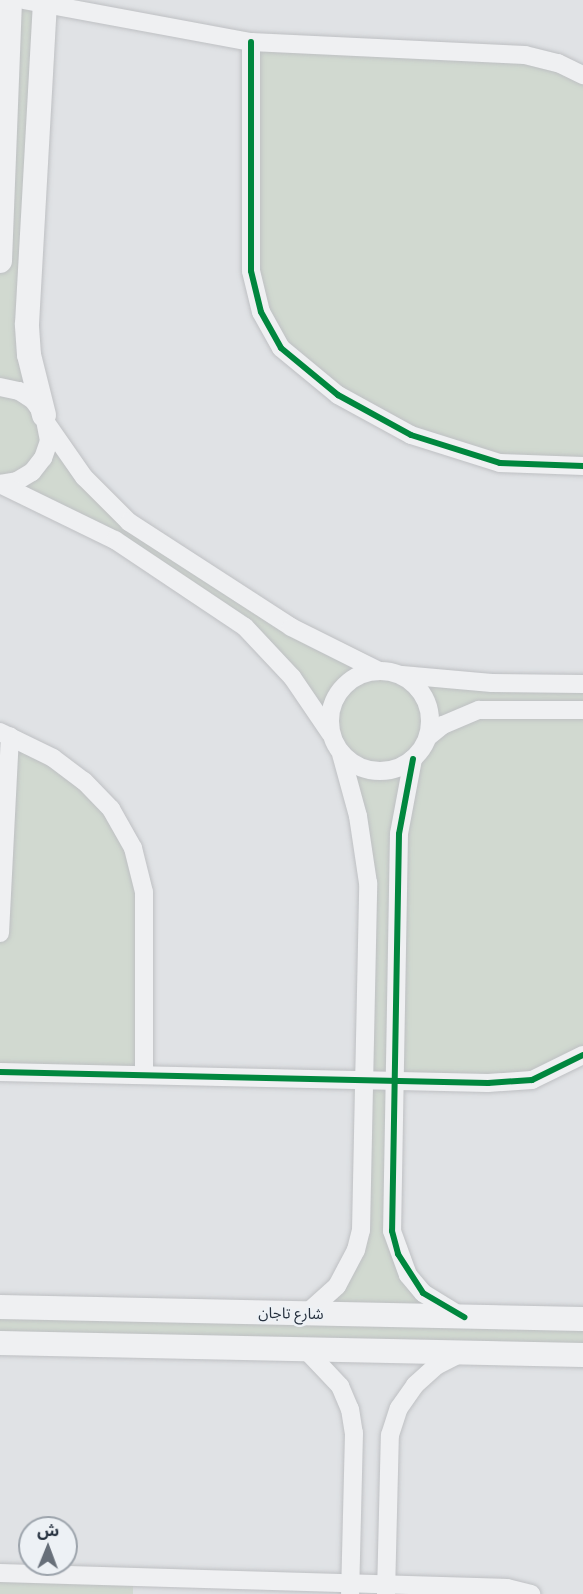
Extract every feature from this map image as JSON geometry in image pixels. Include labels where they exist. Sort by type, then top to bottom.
[{"type":"street","points":[[0,261],[10,0]]},
{"type":"street","points":[[0,484],[17,481],[32,472],[43,458],[48,441],[46,419],[29,355],[27,324],[38,2],[250,42],[525,55],[558,63],[583,75]]},
{"type":"street","points":[[250,42],[251,271],[261,312],[281,348],[338,395],[411,435],[500,463],[583,466]]},
{"type":"street","points":[[0,387],[19,391],[33,400],[84,477],[129,522],[291,627],[379,671],[492,683],[583,684]]},
{"type":"street","points":[[0,484],[116,540],[245,627],[292,677],[330,733],[341,754],[356,805],[368,883],[361,1230],[356,1250],[338,1286],[308,1313]]},
{"type":"street","points":[[330,733],[332,703],[340,690],[350,680],[379,671]]},
{"type":"street","points":[[398,674],[409,680],[426,700],[430,725],[428,737]]},
{"type":"street","points":[[464,1317],[423,1293],[398,1254],[392,1232],[399,834],[414,759],[428,737],[442,725],[479,710],[583,710]]},
{"type":"street","points":[[0,933],[5,734],[53,758],[84,781],[111,809],[133,848],[144,892],[144,1075]]},
{"type":"street","points":[[341,754],[368,771],[392,770],[414,759]]},
{"type":"street","points":[[0,1072],[396,1081],[532,1080],[574,1063],[583,1055]]},
{"type":"street","name":"شارع تاجان","points":[[0,1307],[576,1319]]},
{"type":"street","points":[[0,1343],[576,1355],[576,1319]]},
{"type":"street","points":[[306,1350],[340,1386],[350,1409],[354,1433],[350,1589]]},
{"type":"street","points":[[387,1589],[390,1435],[399,1408],[415,1385],[436,1366],[461,1353]]},
{"type":"street","points":[[0,1573],[133,1586],[350,1589],[507,1588],[531,1594]]},
{"type":"shaded area","points":[[0,0],[44,5],[28,293],[47,424],[129,522],[379,671],[583,684],[583,1055],[532,1080],[396,1081],[398,1254],[442,1307],[583,1319],[583,1355],[0,1343],[0,1307],[307,1313],[356,1250],[368,883],[341,754],[330,733],[270,651],[129,550],[0,484]]},
{"type":"shaded area","points":[[251,42],[494,55],[583,75],[583,466],[455,451],[309,373],[261,312]]},
{"type":"shaded area","points":[[10,736],[84,781],[133,848],[144,1075],[0,1072],[0,933]]},
{"type":"shaded area","points":[[0,1573],[18,1574],[18,1576],[133,1577],[133,1594],[0,1594]]},
{"type":"cycle path","points":[[251,42],[251,271],[261,312],[281,348],[338,395],[411,435],[500,463],[583,466]]},
{"type":"cycle path","points":[[413,759],[399,834],[392,1231],[398,1254],[423,1293],[464,1317]]},
{"type":"cycle path","points":[[0,1072],[488,1083],[532,1080],[583,1055]]}]
